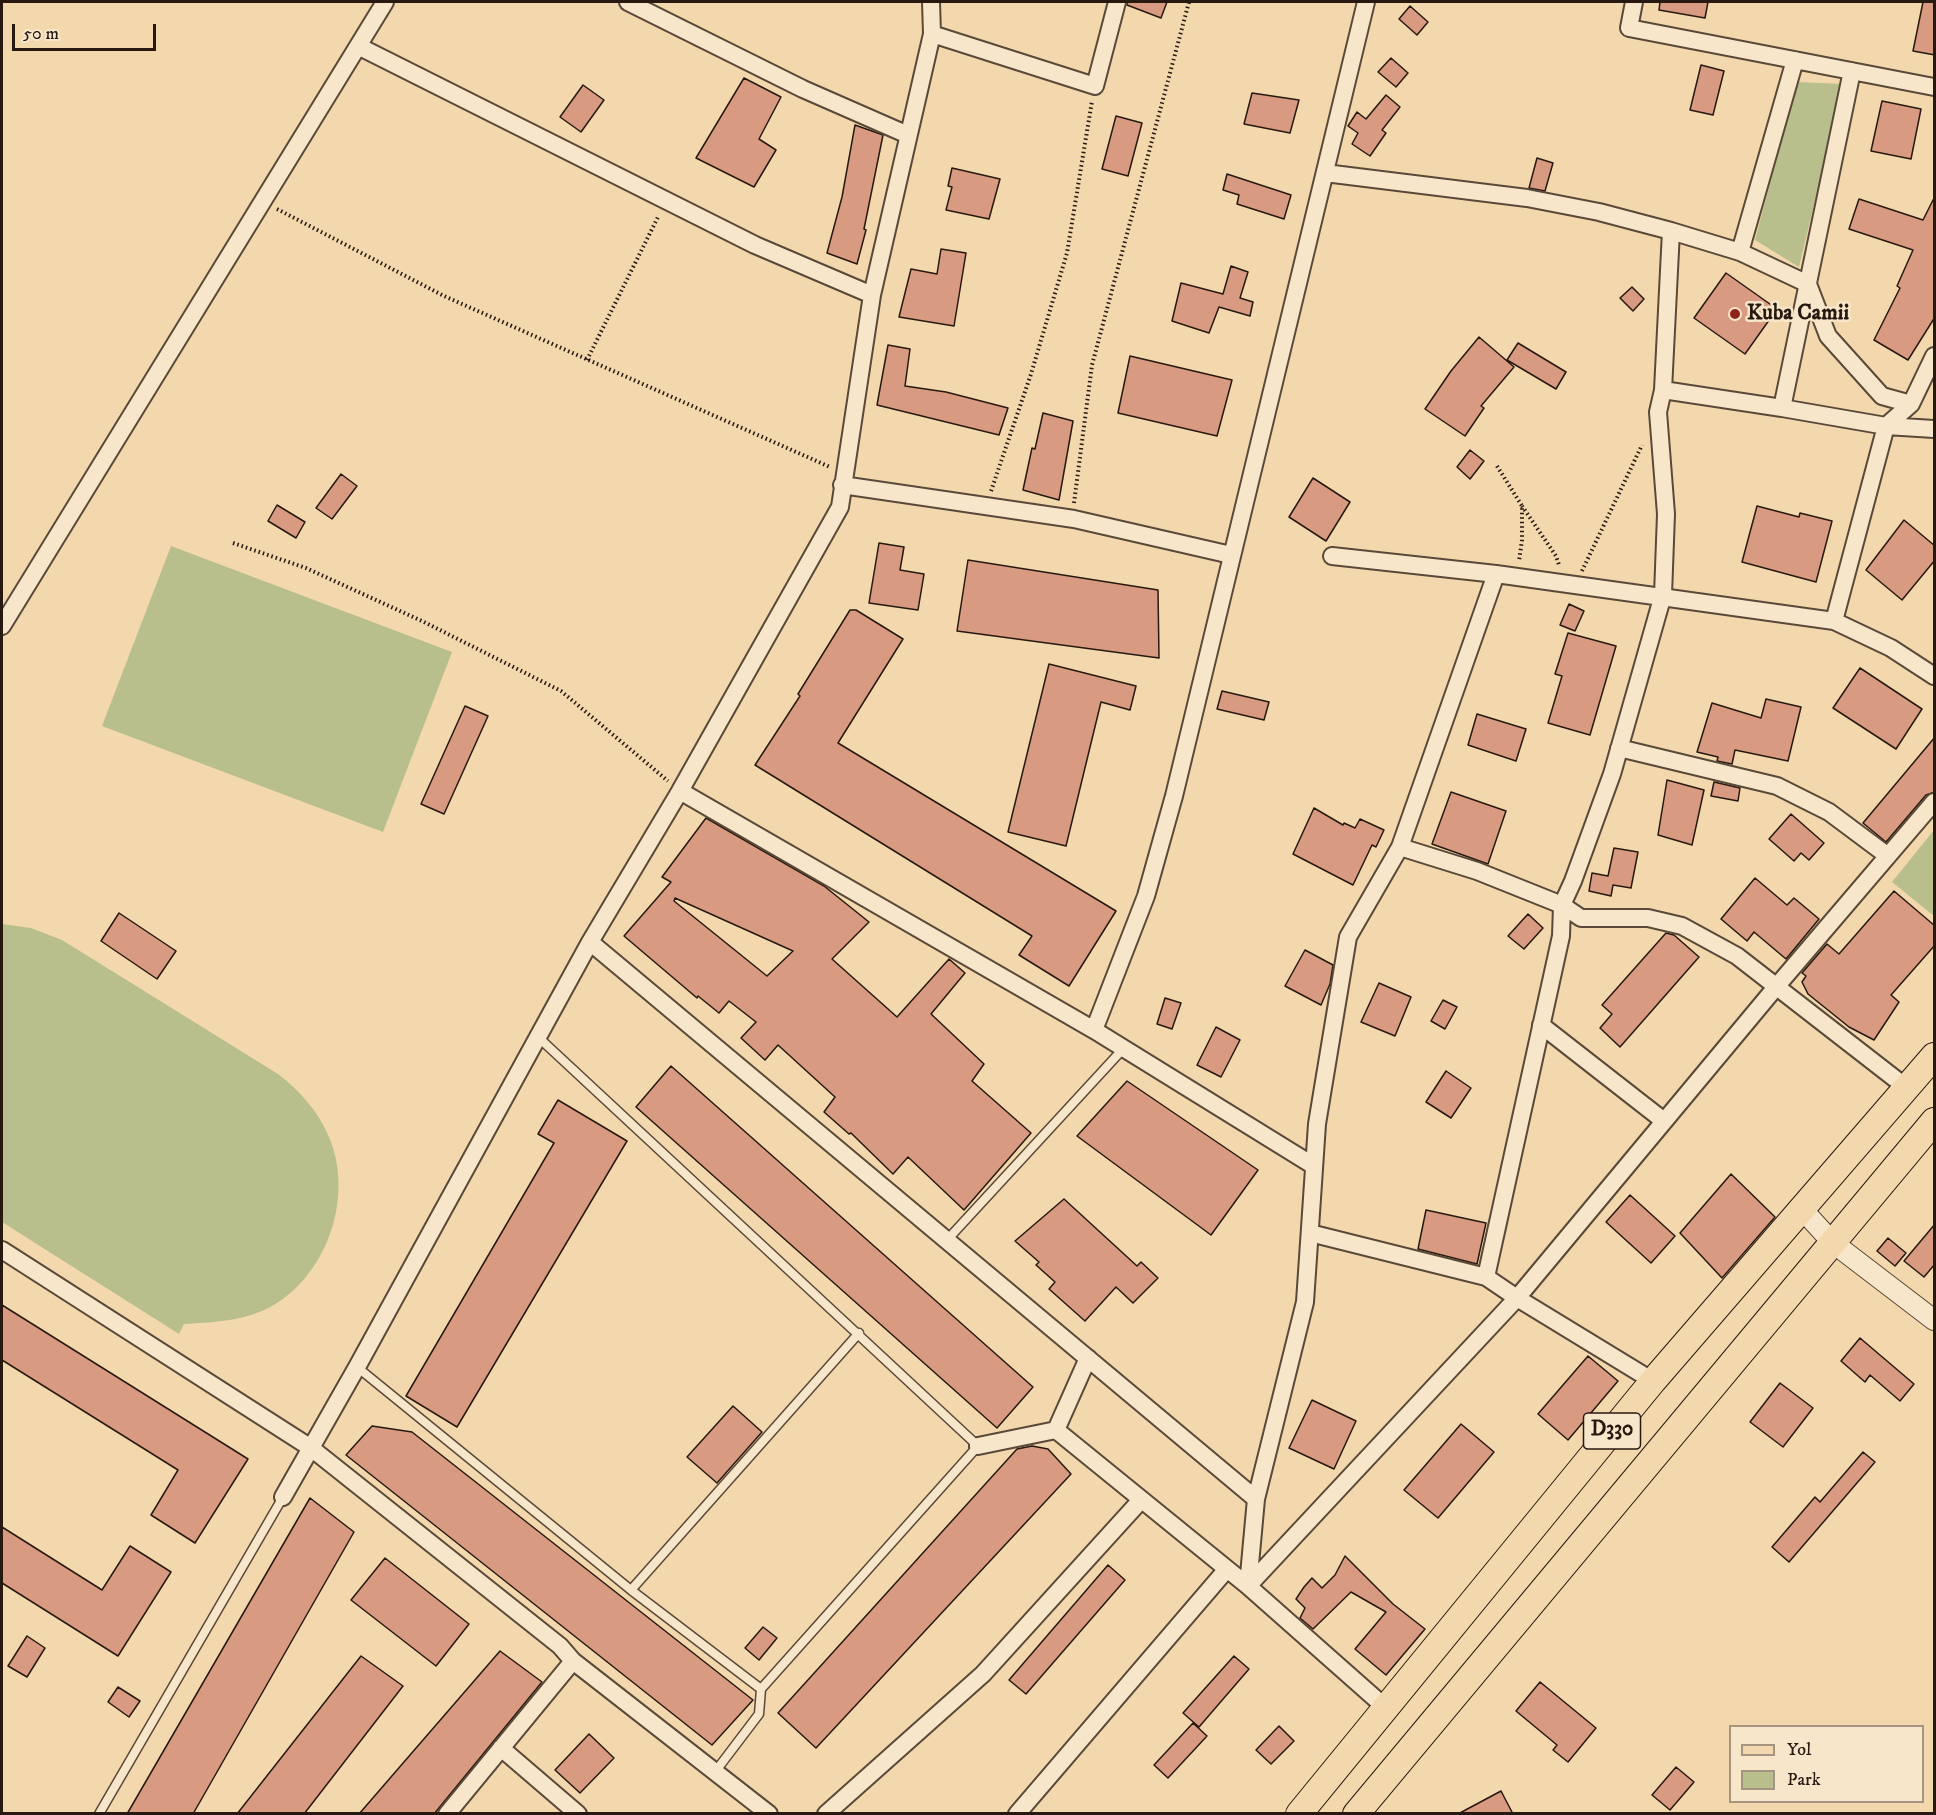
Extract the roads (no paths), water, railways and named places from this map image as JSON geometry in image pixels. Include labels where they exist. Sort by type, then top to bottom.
[{"type":"main road","name":"D330","points":[[1299,1814],[1653,1381],[1935,1056]]},
{"type":"main road","name":"D330","points":[[1356,1814],[1935,1121]]},
{"type":"street","points":[[2,626],[386,2]]},
{"type":"street","points":[[628,2],[803,89],[908,135]]},
{"type":"street","points":[[283,1497],[357,1367],[590,942],[680,791],[840,507],[872,295],[932,34],[932,2]]},
{"type":"street","points":[[932,34],[1095,86],[1117,2]]},
{"type":"street","points":[[1094,1030],[1146,896],[1174,796],[1365,2]]},
{"type":"street","points":[[1634,2],[1629,28],[1935,87]]},
{"type":"street","points":[[358,46],[755,245],[872,295]]},
{"type":"street","points":[[1740,252],[1795,60]]},
{"type":"street","points":[[1782,408],[1852,71]]},
{"type":"street","points":[[1325,173],[1527,198],[1599,212],[1740,252],[1808,284],[1828,336],[1882,396],[1911,404]]},
{"type":"street","points":[[1486,1277],[1561,936],[1562,905],[1574,881],[1619,748],[1663,596],[1666,514],[1658,411],[1663,390],[1671,231]]},
{"type":"street","points":[[1834,621],[1886,426],[1911,404],[1935,356]]},
{"type":"street","points":[[1663,390],[1886,426],[1935,429]]},
{"type":"street","points":[[843,479],[1074,519],[1231,555]]},
{"type":"street","points":[[1332,556],[1496,573],[1834,621],[1890,648],[1935,676]]},
{"type":"street","points":[[1248,1586],[1256,1499],[1305,1302],[1317,1124],[1348,937],[1400,847],[1496,573]]},
{"type":"street","points":[[1619,748],[1777,786],[1829,812],[1888,856]]},
{"type":"street","points":[[680,791],[1094,1030],[1314,1166]]},
{"type":"street","points":[[1248,1586],[1517,1298],[1776,987],[1935,802]]},
{"type":"street","points":[[1400,847],[1477,871],[1562,905],[1581,918],[1648,918],[1682,926],[1737,956],[1907,1088]]},
{"type":"street","points":[[590,942],[1256,1499]]},
{"type":"street","points":[[1542,1025],[1664,1121]]},
{"type":"street","points":[[1801,1208],[1832,1242],[1935,1320]]},
{"type":"street","points":[[1310,1233],[1486,1277],[1653,1381]]},
{"type":"street","points":[[2,1250],[311,1448],[560,1646],[573,1661],[769,1814]]},
{"type":"street","points":[[1056,1430],[1088,1358]]},
{"type":"street","points":[[978,1446],[1056,1430]]},
{"type":"street","points":[[1056,1430],[1248,1586],[1386,1708]]},
{"type":"street","points":[[826,1814],[983,1674],[1141,1500]]},
{"type":"street","points":[[1024,1811],[1227,1569]]},
{"type":"street","points":[[447,1814],[573,1661]]},
{"type":"street","points":[[501,1748],[578,1814]]},
{"type":"lane","points":[[538,1036],[978,1446],[761,1689],[759,1714],[715,1772]]},
{"type":"lane","points":[[947,1240],[1124,1048]]},
{"type":"lane","points":[[631,1590],[859,1333]]},
{"type":"lane","points":[[357,1367],[631,1590],[761,1689]]},
{"type":"lane","points":[[99,1814],[283,1497]]},
{"type":"place","name":"Kuba Camii","points":[[1735,314]]}]
